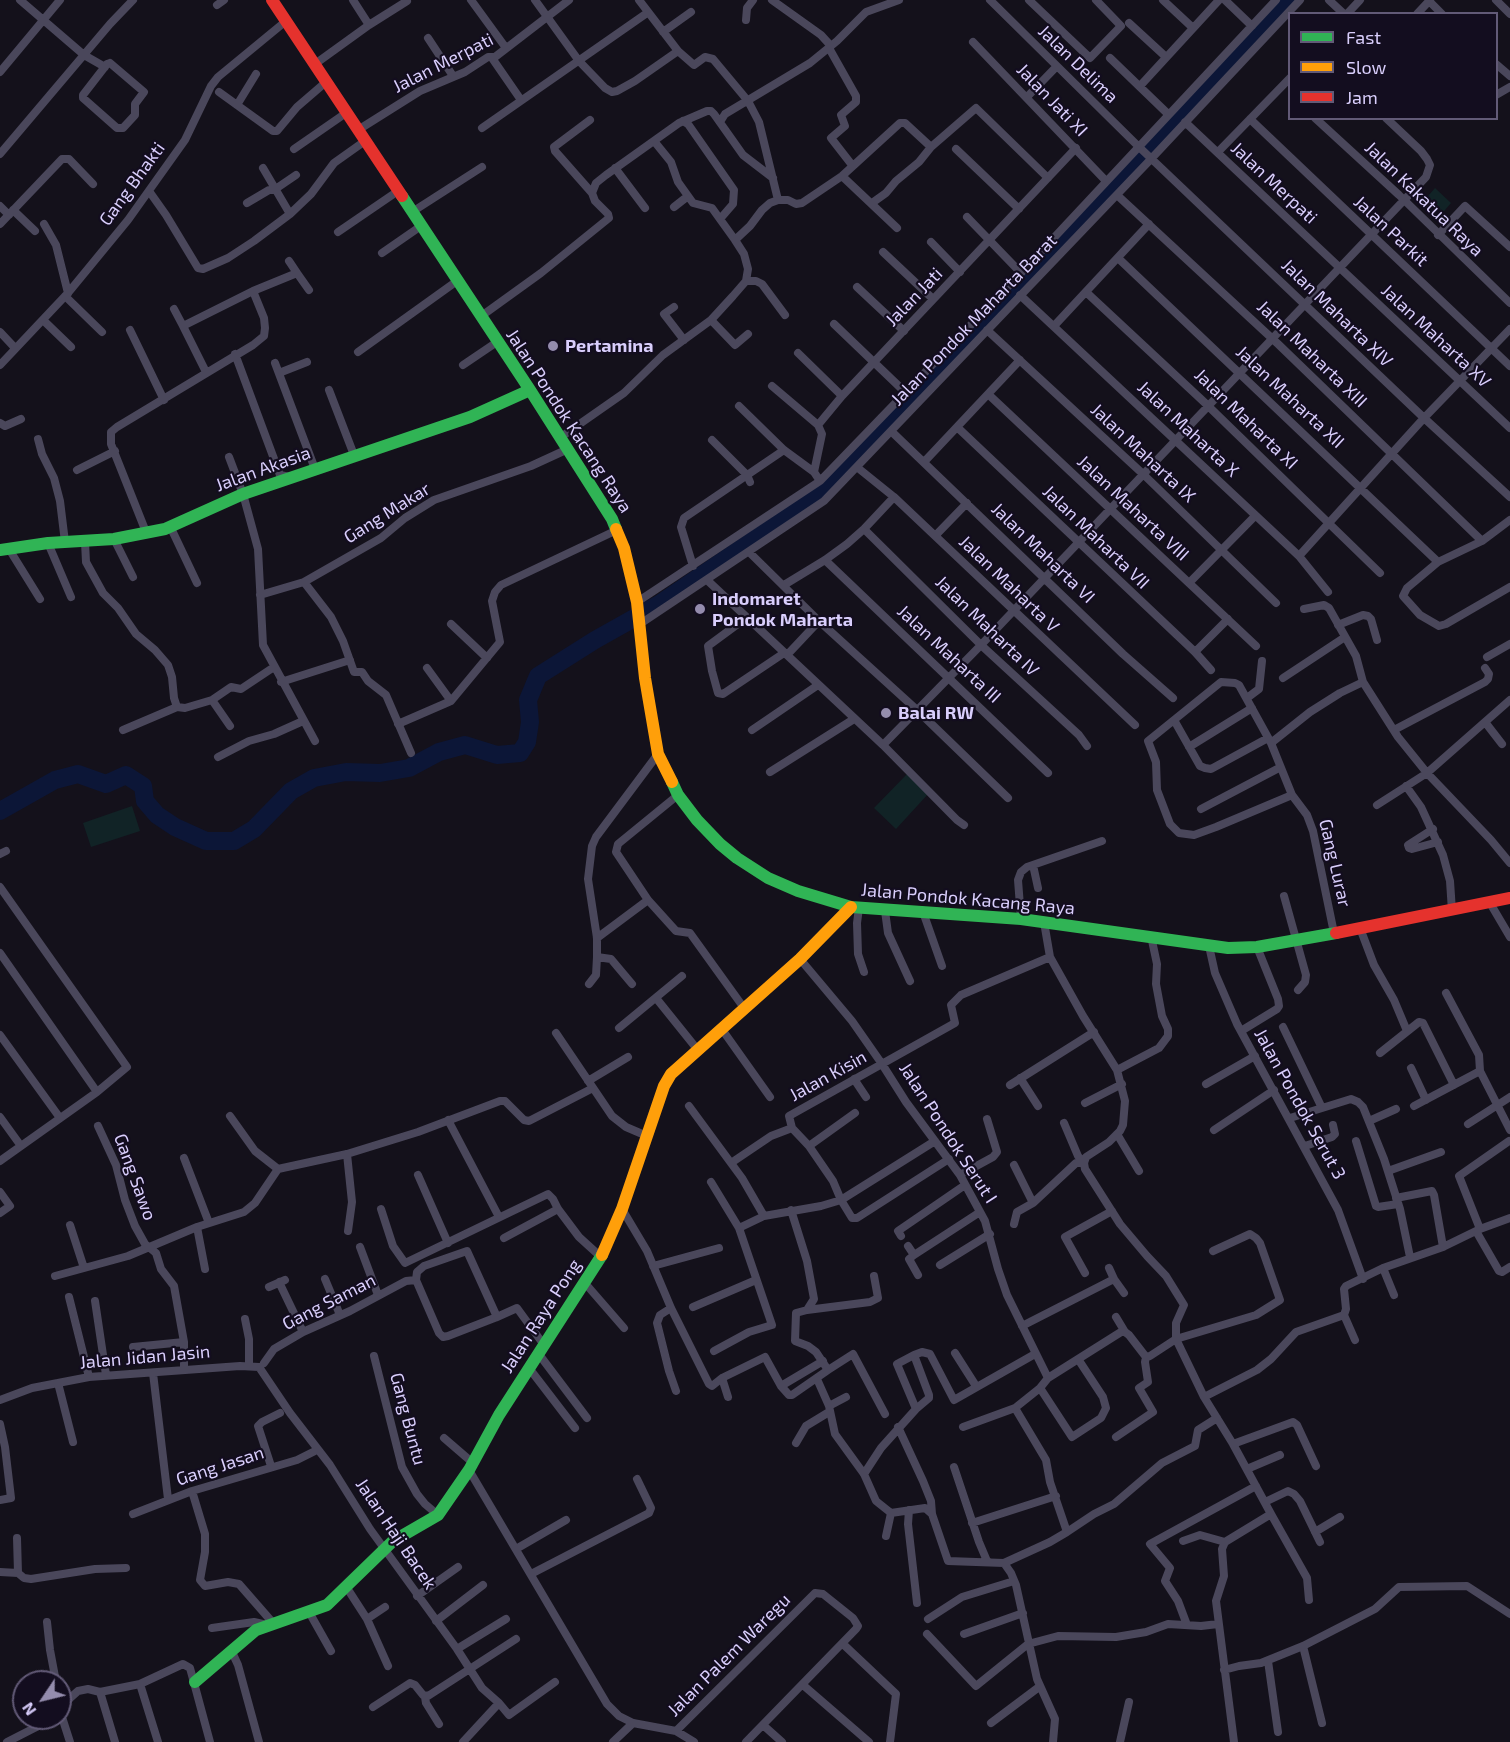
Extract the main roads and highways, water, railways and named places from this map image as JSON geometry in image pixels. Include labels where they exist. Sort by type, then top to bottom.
[{"type":"main road","name":"Jalan Pondok Kacang Raya","points":[[272,0],[561,437],[617,530],[637,605],[645,678],[658,754],[678,795],[697,820],[720,844],[755,870],[798,891],[855,908],[1021,919],[1228,948],[1257,947],[1510,898]]},
{"type":"main road","name":"Jalan Akasia","points":[[4,549],[48,543],[114,539],[170,526],[243,494],[470,417],[530,390]]},
{"type":"main road","name":"Jalan Raya Pong","points":[[195,1682],[249,1635],[270,1624],[327,1605],[347,1588],[384,1548],[438,1515],[471,1466],[499,1415],[601,1257],[670,1074],[855,908]]},
{"type":"waterway","points":[[0,811],[55,780],[78,774],[106,784],[126,775],[143,786],[145,801],[157,815],[175,827],[206,841],[234,841],[254,829],[291,791],[314,778],[346,772],[380,773],[409,768],[439,752],[465,745],[497,755],[520,753],[527,742],[530,722],[528,700],[538,676],[595,640],[661,603],[824,492],[1194,104],[1290,0]]},
{"type":"place","name":"Pertamina","points":[[553,346]]},
{"type":"place","name":"Indomaret Pondok Maharta","points":[[700,609]]},
{"type":"place","name":"Balai RW","points":[[886,713]]}]
